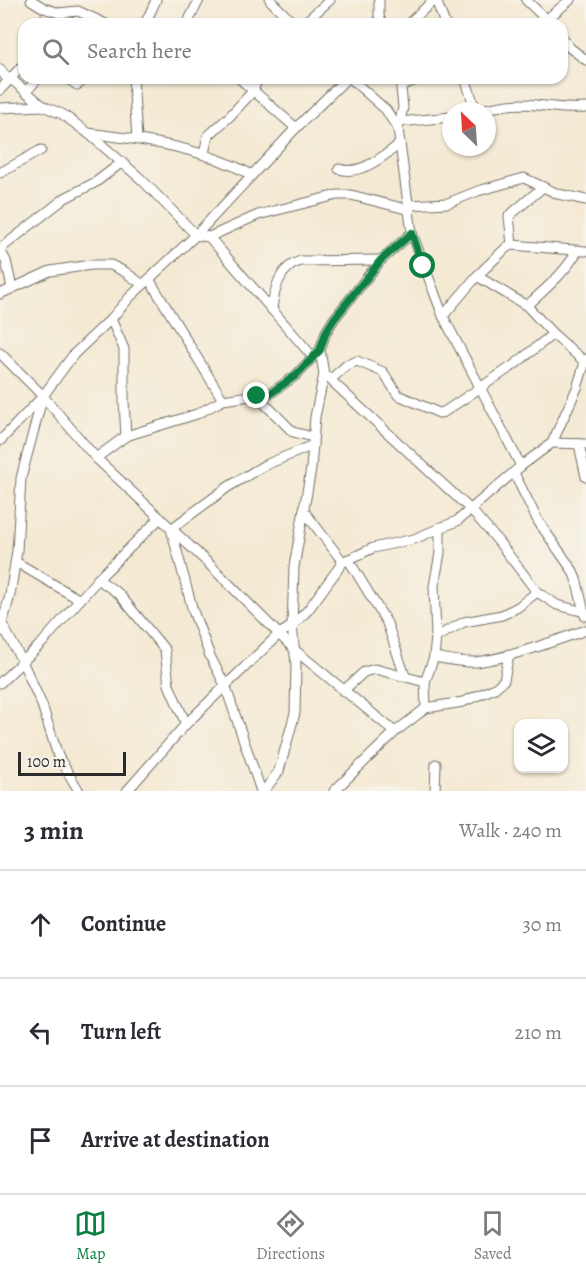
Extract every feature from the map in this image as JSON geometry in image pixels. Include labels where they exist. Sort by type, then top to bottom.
[{"type":"street","points":[[31,0],[51,11],[59,13],[78,11],[93,18]]},
{"type":"street","points":[[148,18],[156,0]]},
{"type":"street","points":[[190,18],[199,0]]},
{"type":"street","points":[[270,0],[286,18]]},
{"type":"street","points":[[310,18],[330,0]]},
{"type":"street","points":[[379,0],[380,18]]},
{"type":"street","points":[[415,18],[435,0],[442,18]]},
{"type":"street","points":[[526,0],[545,18]]},
{"type":"street","points":[[553,18],[570,0]]},
{"type":"street","points":[[568,46],[586,60]]},
{"type":"street","points":[[0,69],[9,79],[44,106],[62,114],[88,133],[156,194],[196,235],[209,237],[258,214],[337,195],[351,195],[410,208],[448,203],[518,179],[529,179],[558,194],[586,200]]},
{"type":"street","points":[[0,90],[18,70]]},
{"type":"street","points":[[26,92],[33,84]]},
{"type":"street","points":[[133,84],[137,139]]},
{"type":"street","points":[[245,84],[296,128]]},
{"type":"street","points":[[204,153],[208,136],[253,91],[256,84]]},
{"type":"street","points":[[0,441],[43,396],[74,354],[196,235],[296,128],[343,84]]},
{"type":"street","points":[[356,84],[386,110],[399,125]]},
{"type":"street","points":[[401,84],[403,108],[399,125],[400,144],[412,233],[443,316],[481,386],[538,521],[573,571],[585,615]]},
{"type":"street","points":[[467,84],[474,102]]},
{"type":"street","points":[[496,107],[525,104],[573,109],[586,108]]},
{"type":"street","points":[[0,108],[44,106]]},
{"type":"street","points":[[399,125],[442,118]]},
{"type":"street","points":[[88,133],[137,139],[204,153],[252,175]]},
{"type":"street","points":[[339,169],[346,171],[361,168],[378,160],[400,144]]},
{"type":"street","points":[[0,173],[41,150]]},
{"type":"street","points":[[12,288],[6,261],[0,249],[65,198],[96,182],[121,163]]},
{"type":"street","points":[[512,245],[509,216],[543,187]]},
{"type":"street","points":[[96,458],[126,436],[197,414],[223,400],[271,393],[285,385],[320,350],[326,332],[334,319],[381,260],[412,233]]},
{"type":"street","points":[[209,237],[313,357]]},
{"type":"street","points":[[443,316],[477,276],[507,247],[512,245],[582,251]]},
{"type":"street","points":[[527,306],[557,279],[582,251]]},
{"type":"street","points":[[272,310],[273,293],[278,280],[286,269],[295,263],[381,260]]},
{"type":"street","points":[[0,294],[50,271],[91,265],[111,265],[146,282],[223,400]]},
{"type":"street","points":[[127,791],[186,724],[225,685],[308,610],[346,561],[373,548],[414,539],[457,521],[517,469],[552,443],[586,361],[553,334],[527,306],[477,276]]},
{"type":"street","points":[[111,319],[124,349],[126,436]]},
{"type":"street","points":[[262,791],[279,771],[295,713],[296,651],[291,626],[294,567],[304,511],[315,417],[327,377],[357,361],[383,372],[398,394],[439,413],[452,409],[553,334]]},
{"type":"street","points":[[320,350],[327,377],[351,402],[471,510],[537,592],[557,605],[585,615]]},
{"type":"street","points":[[0,353],[43,396],[96,458],[296,651],[394,732]]},
{"type":"street","points":[[43,396],[21,478],[16,562],[1,625],[22,661],[42,705],[58,756],[79,791]]},
{"type":"street","points":[[257,396],[293,432],[313,441]]},
{"type":"street","points":[[171,529],[228,487],[263,466],[313,441]]},
{"type":"street","points":[[552,443],[583,444],[586,477]]},
{"type":"street","points":[[304,511],[346,561],[387,623],[405,676]]},
{"type":"street","points":[[0,683],[43,642],[98,579],[160,518]]},
{"type":"street","points":[[426,708],[425,682],[434,657],[436,637],[434,585],[440,553],[440,527]]},
{"type":"street","points":[[171,529],[192,611],[210,656],[225,685],[262,791]]},
{"type":"street","points":[[16,562],[80,600]]},
{"type":"street","points":[[98,579],[118,594],[165,650],[169,685],[186,724]]},
{"type":"street","points":[[436,637],[464,622],[502,615],[518,607],[537,592]]},
{"type":"street","points":[[434,657],[459,662],[477,662],[586,630]]},
{"type":"street","points":[[334,791],[394,732],[426,708],[463,702],[495,688],[504,680],[509,654]]},
{"type":"street","points":[[343,691],[369,670],[375,669],[425,682]]},
{"type":"street","points":[[435,791],[436,764]]},
{"type":"route","points":[[257,396],[271,393],[285,385],[320,350],[326,332],[334,319],[381,260],[412,233],[423,266]]}]
